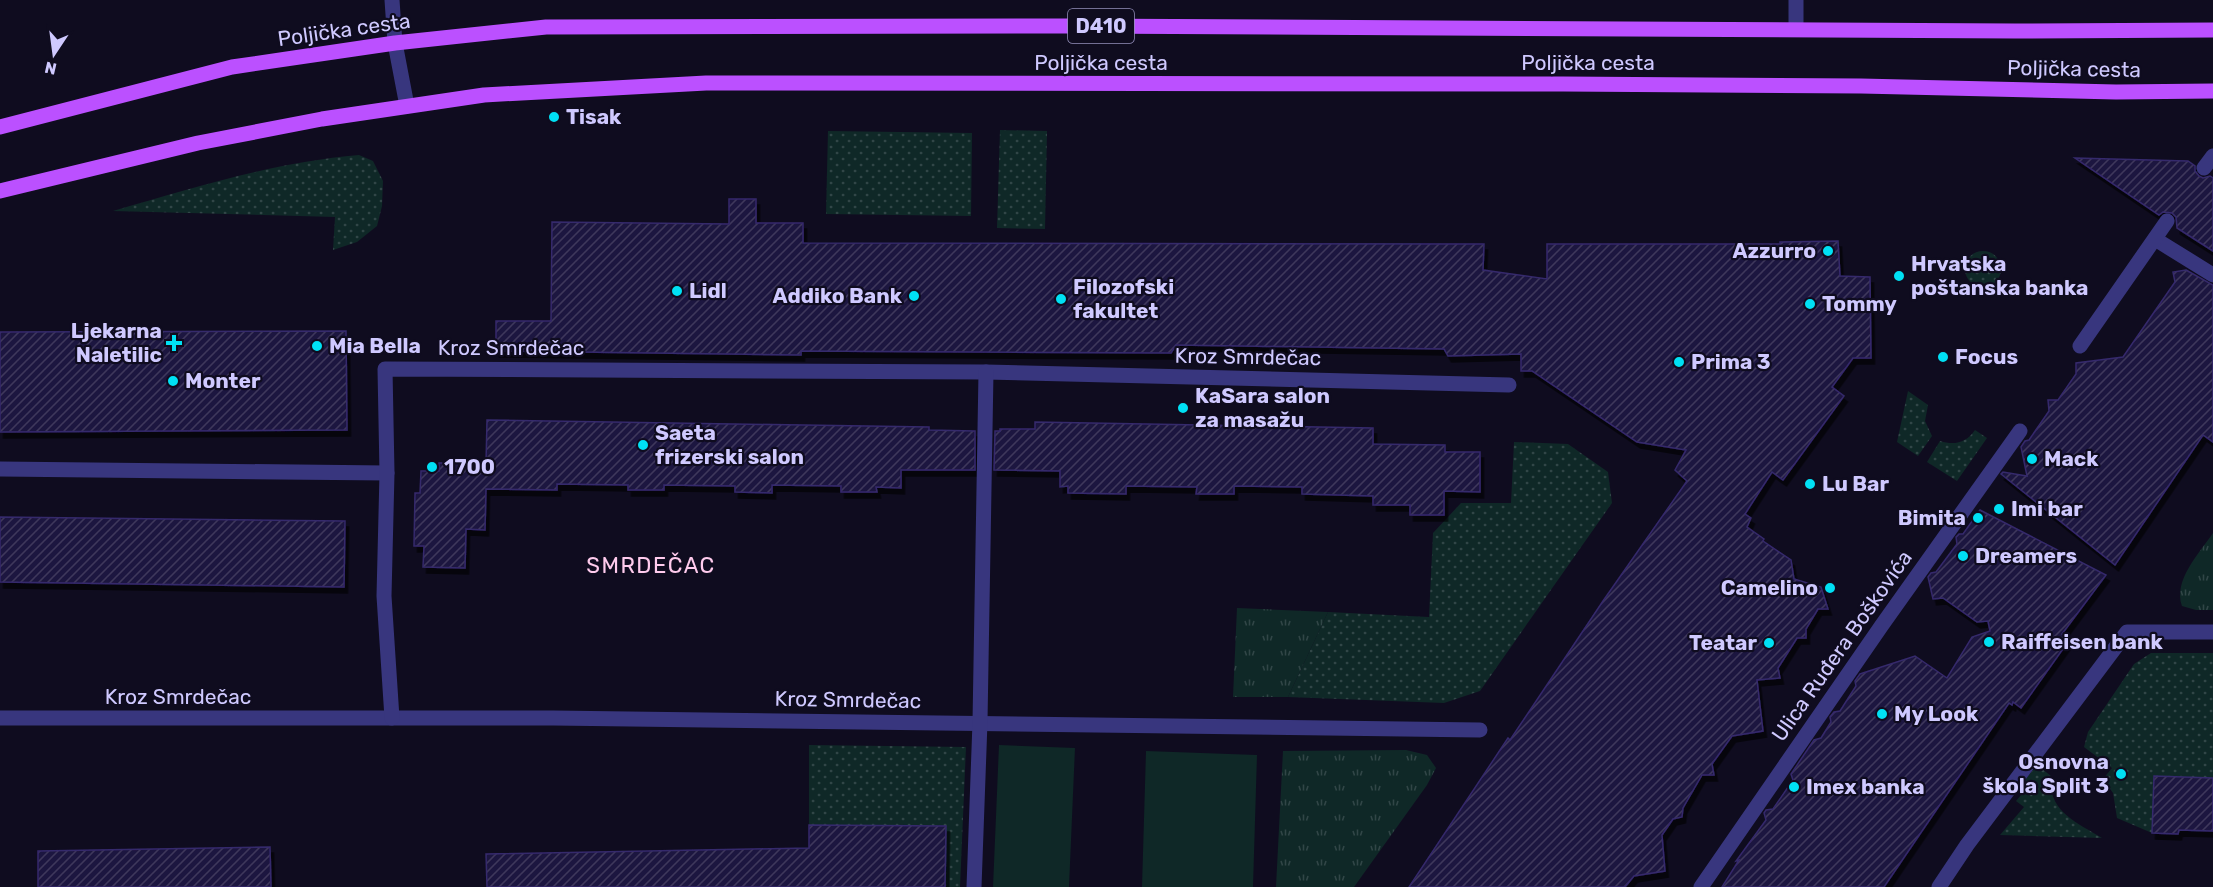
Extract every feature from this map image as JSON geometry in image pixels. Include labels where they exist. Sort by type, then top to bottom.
[{"type":"main road","name":"Poljička cesta","points":[[0,127],[232,67],[395,43],[546,27],[1099,26],[2213,30]]},
{"type":"main road","name":"Poljička cesta","points":[[0,191],[198,143],[322,119],[484,95],[706,83],[1563,84],[1861,86],[2116,92],[2213,91]]},
{"type":"street","points":[[392,0],[395,43],[407,106]]},
{"type":"street","points":[[1796,0],[1796,29]]},
{"type":"street","points":[[2080,346],[2167,221]]},
{"type":"street","points":[[2155,239],[2213,275]]},
{"type":"street","name":"Kroz Smrdečac","points":[[392,718],[384,596],[387,473],[385,369],[986,372],[1509,385]]},
{"type":"street","points":[[974,887],[980,722],[986,372]]},
{"type":"street","name":"Ulica Ruđera Boškovića","points":[[1701,887],[1882,625],[2020,431]]},
{"type":"street","points":[[0,469],[387,473]]},
{"type":"street","points":[[1939,887],[1967,844],[2127,632],[2213,632]]},
{"type":"street","name":"Kroz Smrdečac","points":[[0,718],[565,718],[1479,730]]},
{"type":"green space","points":[[1000,130],[1047,131],[1045,229],[997,228]]},
{"type":"green space","points":[[828,131],[972,133],[971,216],[826,214]]},
{"type":"green space","points":[[359,155],[373,161],[383,181],[382,206],[377,226],[357,242],[333,250],[335,217],[113,211],[265,170],[296,163]]},
{"type":"green space","points":[[1983,251],[1996,256],[2001,269],[1996,282],[1983,287],[1970,282],[1965,269],[1970,256]]},
{"type":"green space","points":[[1908,391],[1928,405],[1925,421],[1932,436],[1918,456],[1897,442]]},
{"type":"green space","points":[[1975,430],[1987,438],[1957,481],[1927,462],[1940,441],[1960,442]]},
{"type":"green space","points":[[1514,442],[1568,444],[1608,472],[1612,503],[1480,691],[1444,703],[1288,697],[1328,612],[1429,617],[1433,533],[1461,503],[1511,503]]},
{"type":"green space","points":[[2213,533],[2213,610],[2196,610],[2182,606],[2180,596],[2184,577]]},
{"type":"green space","points":[[1237,608],[1328,612],[1288,697],[1233,697]]},
{"type":"green space","points":[[2151,653],[2213,653],[2213,778],[2154,776],[2152,833],[2117,818],[2113,793],[2103,779],[2112,768],[2084,747],[2088,732],[2134,664]]},
{"type":"green space","points":[[809,745],[966,747],[960,887],[945,887],[946,826],[809,825]]},
{"type":"green space","points":[[999,745],[1075,748],[1069,887],[993,887]]},
{"type":"green space","points":[[1406,750],[1427,755],[1436,768],[1427,785],[1354,887],[1276,887],[1283,751]]},
{"type":"green space","points":[[1146,751],[1257,755],[1253,887],[1142,887]]},
{"type":"green space","points":[[2037,765],[2051,776],[2054,798],[2065,814],[2102,838],[2000,835],[2024,807],[2016,801],[2028,787],[2023,782]]},
{"type":"building","points":[[2075,158],[2188,161],[2195,166],[2195,171],[2199,176],[2213,178],[2213,251],[2177,228],[2176,217],[2172,213],[2163,212],[2159,215]]},
{"type":"building","points":[[729,199],[756,199],[756,223],[803,223],[803,243],[1484,244],[1483,270],[1547,279],[1547,244],[1780,244],[1780,242],[1838,241],[1840,276],[1870,277],[1871,358],[1853,358],[1832,387],[1844,396],[1783,480],[1772,472],[1745,514],[1751,518],[1747,527],[1791,560],[1794,579],[1821,587],[1828,609],[1818,609],[1806,629],[1806,638],[1797,638],[1778,668],[1780,678],[1757,680],[1763,731],[1732,736],[1712,764],[1714,775],[1702,775],[1683,808],[1682,817],[1673,819],[1662,835],[1665,871],[1634,876],[1625,887],[1409,887],[1508,738],[1510,740],[1687,481],[1675,470],[1686,450],[1637,442],[1532,371],[1521,371],[1521,354],[1448,356],[1444,349],[1176,345],[1171,353],[801,351],[801,355],[496,351],[496,321],[551,321],[552,222],[729,224]]},
{"type":"building","points":[[2186,270],[2213,285],[2213,442],[2203,435],[2115,565],[2001,474],[2003,472],[2027,476],[2021,447],[2025,441],[2029,440],[2049,411],[2048,400],[2058,400],[2076,374],[2076,363],[2123,357],[2175,282],[2173,272]]},
{"type":"building","name":"Monter","points":[[346,331],[347,430],[0,432],[0,332]]},
{"type":"building","points":[[487,420],[929,427],[929,430],[975,431],[975,470],[901,470],[901,488],[876,487],[877,492],[841,492],[841,486],[772,485],[772,493],[735,492],[735,486],[664,485],[664,490],[628,490],[628,485],[557,484],[557,490],[486,489],[485,530],[466,529],[465,568],[423,567],[424,546],[414,546],[415,493],[420,493],[421,471],[439,471],[439,463],[486,463]]},
{"type":"building","points":[[1035,422],[1373,428],[1373,444],[1445,445],[1445,452],[1480,452],[1480,492],[1444,491],[1444,515],[1410,515],[1410,505],[1373,505],[1373,496],[1302,494],[1302,487],[1234,486],[1234,494],[1196,494],[1197,487],[1126,486],[1126,494],[1068,493],[1068,486],[1060,487],[1060,471],[994,470],[995,431],[1035,429]]},
{"type":"building","points":[[1980,510],[2106,575],[2062,634],[2070,639],[2021,708],[2013,702],[2012,705],[2009,703],[1884,887],[1722,887],[1739,860],[1736,861],[1766,820],[1764,813],[1766,810],[1773,809],[1793,780],[1791,774],[1814,740],[1821,738],[1831,722],[1830,717],[1834,712],[1840,711],[1856,686],[1855,681],[1860,674],[1915,656],[1947,678],[1972,637],[1990,631],[1988,621],[1977,622],[1943,598],[1933,599],[1928,577],[1931,573],[1936,572],[1957,544],[1956,537],[1963,534]]},
{"type":"building","points":[[0,517],[345,521],[344,587],[0,582]]},
{"type":"building","points":[[2154,776],[2213,778],[2213,831],[2179,830],[2178,834],[2152,833]]},
{"type":"building","points":[[809,825],[946,826],[945,887],[487,887],[486,854],[809,848]]},
{"type":"building","points":[[270,847],[271,887],[38,887],[38,851]]},
{"type":"place","name":"Tisak","points":[[554,117]]},
{"type":"place","name":"Azzurro","points":[[1828,251]]},
{"type":"place","name":"Hrvatska poštanska banka","points":[[1899,276]]},
{"type":"place","name":"Lidl","points":[[677,291]]},
{"type":"place","name":"Addiko Bank","points":[[914,296]]},
{"type":"place","name":"Filozofski fakultet","points":[[1061,299]]},
{"type":"place","name":"Tommy","points":[[1810,304]]},
{"type":"place","name":"Ljekarna Naletilic","points":[[174,343]]},
{"type":"place","name":"Mia Bella","points":[[317,346]]},
{"type":"place","name":"Focus","points":[[1943,357]]},
{"type":"place","name":"Prima 3","points":[[1679,362]]},
{"type":"place","name":"Monter","points":[[173,381]]},
{"type":"place","name":"KaSara salon za masažu","points":[[1183,408]]},
{"type":"place","name":"Saeta frizerski salon","points":[[643,445]]},
{"type":"place","name":"Mack","points":[[2032,459]]},
{"type":"place","name":"1700","points":[[432,467]]},
{"type":"place","name":"Lu Bar","points":[[1810,484]]},
{"type":"place","name":"Imi bar","points":[[1999,509]]},
{"type":"place","name":"Bimita","points":[[1978,518]]},
{"type":"place","name":"Dreamers","points":[[1963,556]]},
{"type":"place","name":"Camelino","points":[[1830,588]]},
{"type":"place","name":"Raiffeisen bank","points":[[1989,642]]},
{"type":"place","name":"Teatar","points":[[1769,643]]},
{"type":"place","name":"My Look","points":[[1882,714]]},
{"type":"place","name":"Osnovna škola Split 3","points":[[2121,774]]},
{"type":"place","name":"Imex banka","points":[[1794,787]]},
{"type":"district","name":"SMRDEČAC","points":[[651,565]]}]
